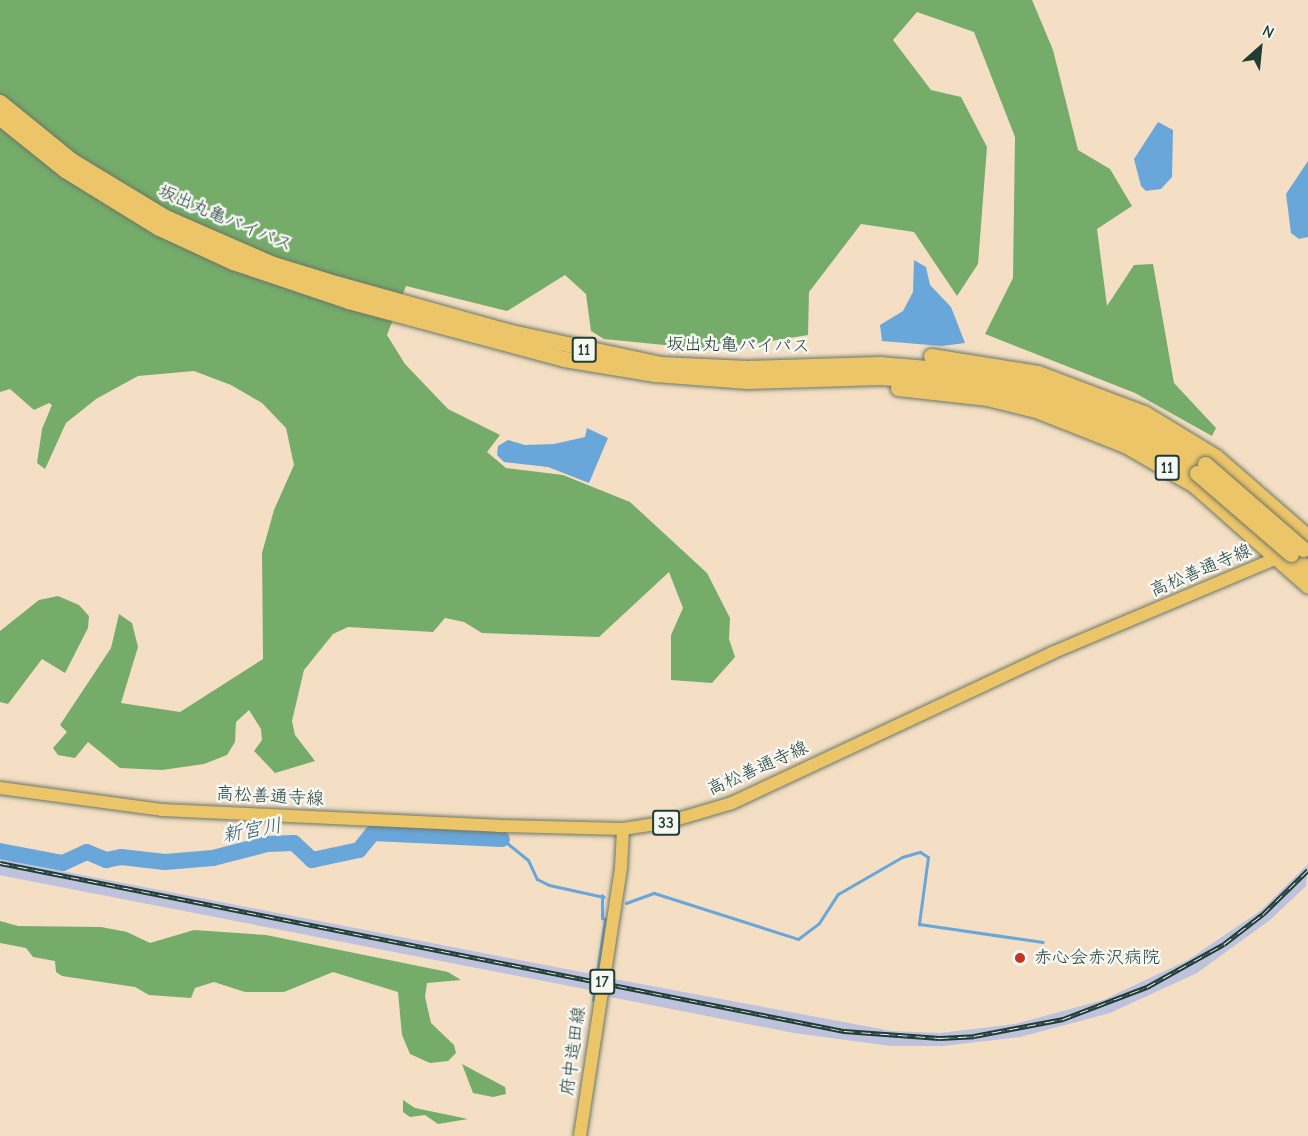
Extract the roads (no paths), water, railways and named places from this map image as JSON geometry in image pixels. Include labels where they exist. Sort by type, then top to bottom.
[{"type":"highway","name":"坂出丸亀バイパス","points":[[0,102],[71,160],[135,201],[273,264],[511,333],[612,356],[693,367],[935,366],[1027,382],[1083,399],[1135,423],[1201,469],[1300,549]]},
{"type":"highway","name":"坂出丸亀バイパス","points":[[0,118],[64,170],[128,211],[203,248],[268,274],[348,301],[564,359],[655,374],[747,381],[881,377],[990,387],[1080,412],[1201,469]]},
{"type":"highway","points":[[771,368],[844,356],[930,356],[990,363],[1064,380],[1144,412],[1186,436],[1257,489],[1300,549]]},
{"type":"highway","name":"11","points":[[747,381],[814,387],[884,386],[934,391],[1036,410],[1105,436],[1163,465],[1300,549],[1308,570]]},
{"type":"highway","name":"11","points":[[1300,549],[1308,586]]},
{"type":"main road","name":"高松善通寺線","points":[[0,788],[162,810],[623,829],[668,822],[732,803],[1069,645],[1300,549]]},
{"type":"main road","name":"府中造田線","points":[[580,1136],[621,867],[623,829]]},
{"type":"water","points":[[1158,122],[1173,130],[1172,177],[1161,189],[1146,191],[1141,186],[1134,159]]},
{"type":"water","points":[[1308,161],[1308,237],[1299,239],[1291,233],[1286,194]]},
{"type":"water","points":[[914,260],[926,267],[930,285],[951,307],[965,343],[942,346],[882,341],[880,325],[903,311],[913,292]]},
{"type":"water","points":[[587,428],[608,438],[589,483],[548,467],[504,462],[497,455],[498,446],[508,440],[525,445],[554,444],[585,437]]},
{"type":"waterway","name":"新宮川","points":[[0,851],[63,863],[87,852],[106,860],[121,857],[165,862],[213,858],[267,844],[294,843],[312,860],[359,850],[373,833],[502,839]]},
{"type":"waterway","points":[[502,839],[528,860],[537,879],[549,885],[604,897]]},
{"type":"waterway","points":[[626,903],[654,893],[798,939],[819,923],[838,894],[902,857],[920,852],[928,857],[919,924],[1043,942]]},
{"type":"waterway","points":[[593,1000],[605,919],[602,918],[602,895]]},
{"type":"railway","points":[[0,863],[844,1031],[940,1038],[974,1036],[1063,1019],[1147,987],[1224,944],[1263,914],[1308,870]]},
{"type":"place","name":"赤心会赤沢病院","points":[[1020,958]]}]
